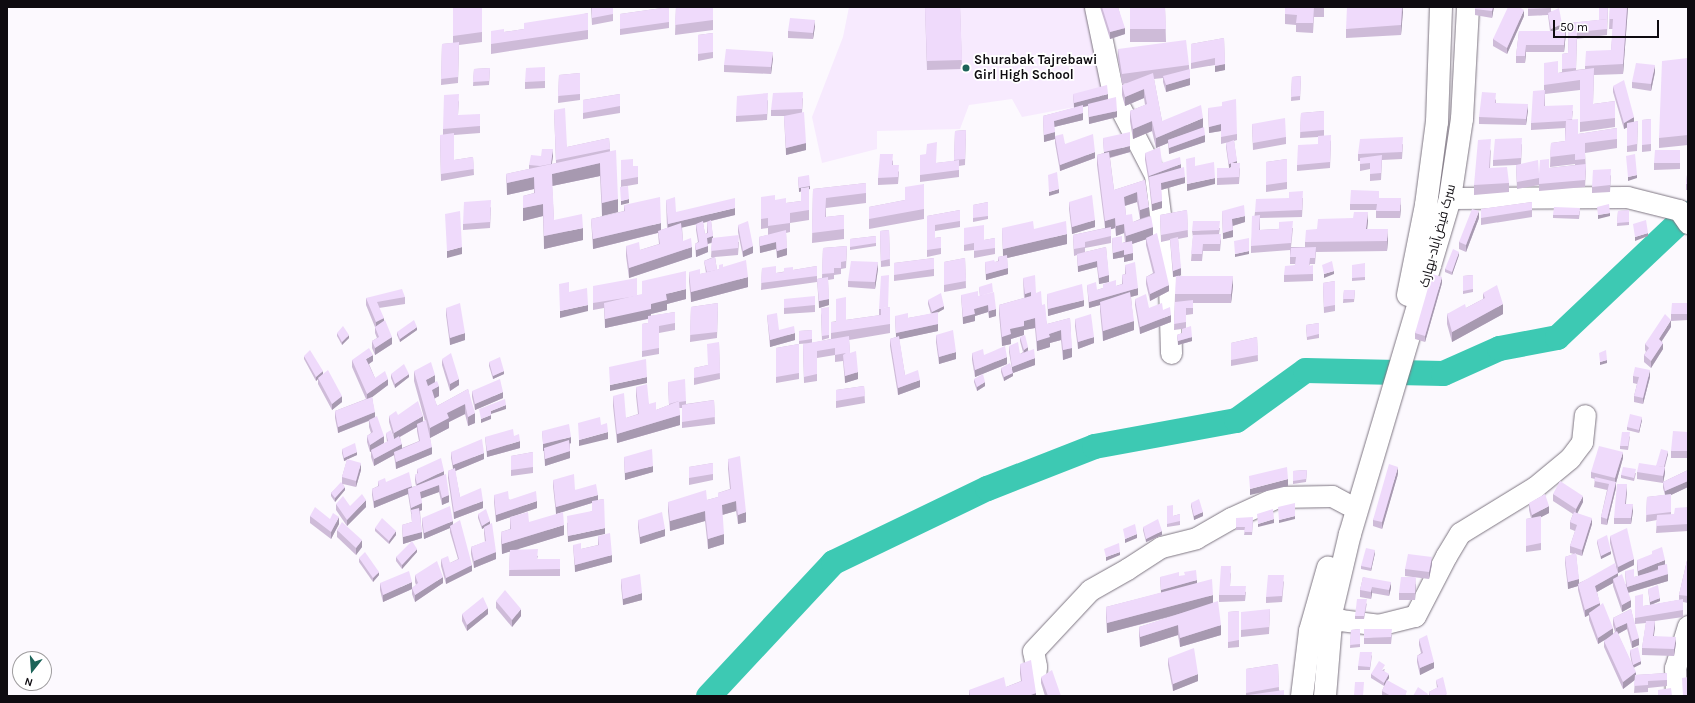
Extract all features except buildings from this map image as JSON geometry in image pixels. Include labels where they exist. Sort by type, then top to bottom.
[{"type":"main road","name":"سرک فیض‌آباد-بهارک","points":[[1404,334],[1426,205],[1437,122],[1441,7]]},
{"type":"main road","name":"سرک فیض‌آباد-بهارک","points":[[1367,458],[1404,334],[1450,198],[1462,120],[1468,7]]},
{"type":"main road","points":[[1302,696],[1310,631],[1347,504],[1367,458]]},
{"type":"main road","points":[[1325,696],[1332,610],[1367,458]]},
{"type":"street","points":[[1095,7],[1113,94],[1155,175],[1169,286],[1171,353]]},
{"type":"street","points":[[1450,198],[1627,197],[1683,217]]},
{"type":"street","points":[[1310,631],[1340,620],[1378,625],[1415,616],[1446,556],[1460,533],[1536,487],[1570,458],[1582,442],[1585,414]]},
{"type":"street","points":[[1041,696],[1035,680],[1036,666],[1033,651],[1090,590],[1127,569],[1161,547],[1196,538],[1230,518],[1277,497],[1332,496],[1347,504]]},
{"type":"street","points":[[1676,696],[1675,668],[1688,626]]},
{"type":"shaded area","name":"Shurabak Tajrebawi Girl High School","points":[[849,7],[1091,7],[1106,101],[1022,117],[1012,99],[969,105],[960,129],[877,131],[877,149],[822,163],[812,117],[843,37]]},
{"type":"waterway","points":[[708,696],[833,562],[987,488],[1094,446],[1236,420],[1305,370],[1443,373],[1499,348],[1557,337],[1688,213]]},
{"type":"place","name":"Shurabak Tajrebawi Girl High School","points":[[966,68]]}]
